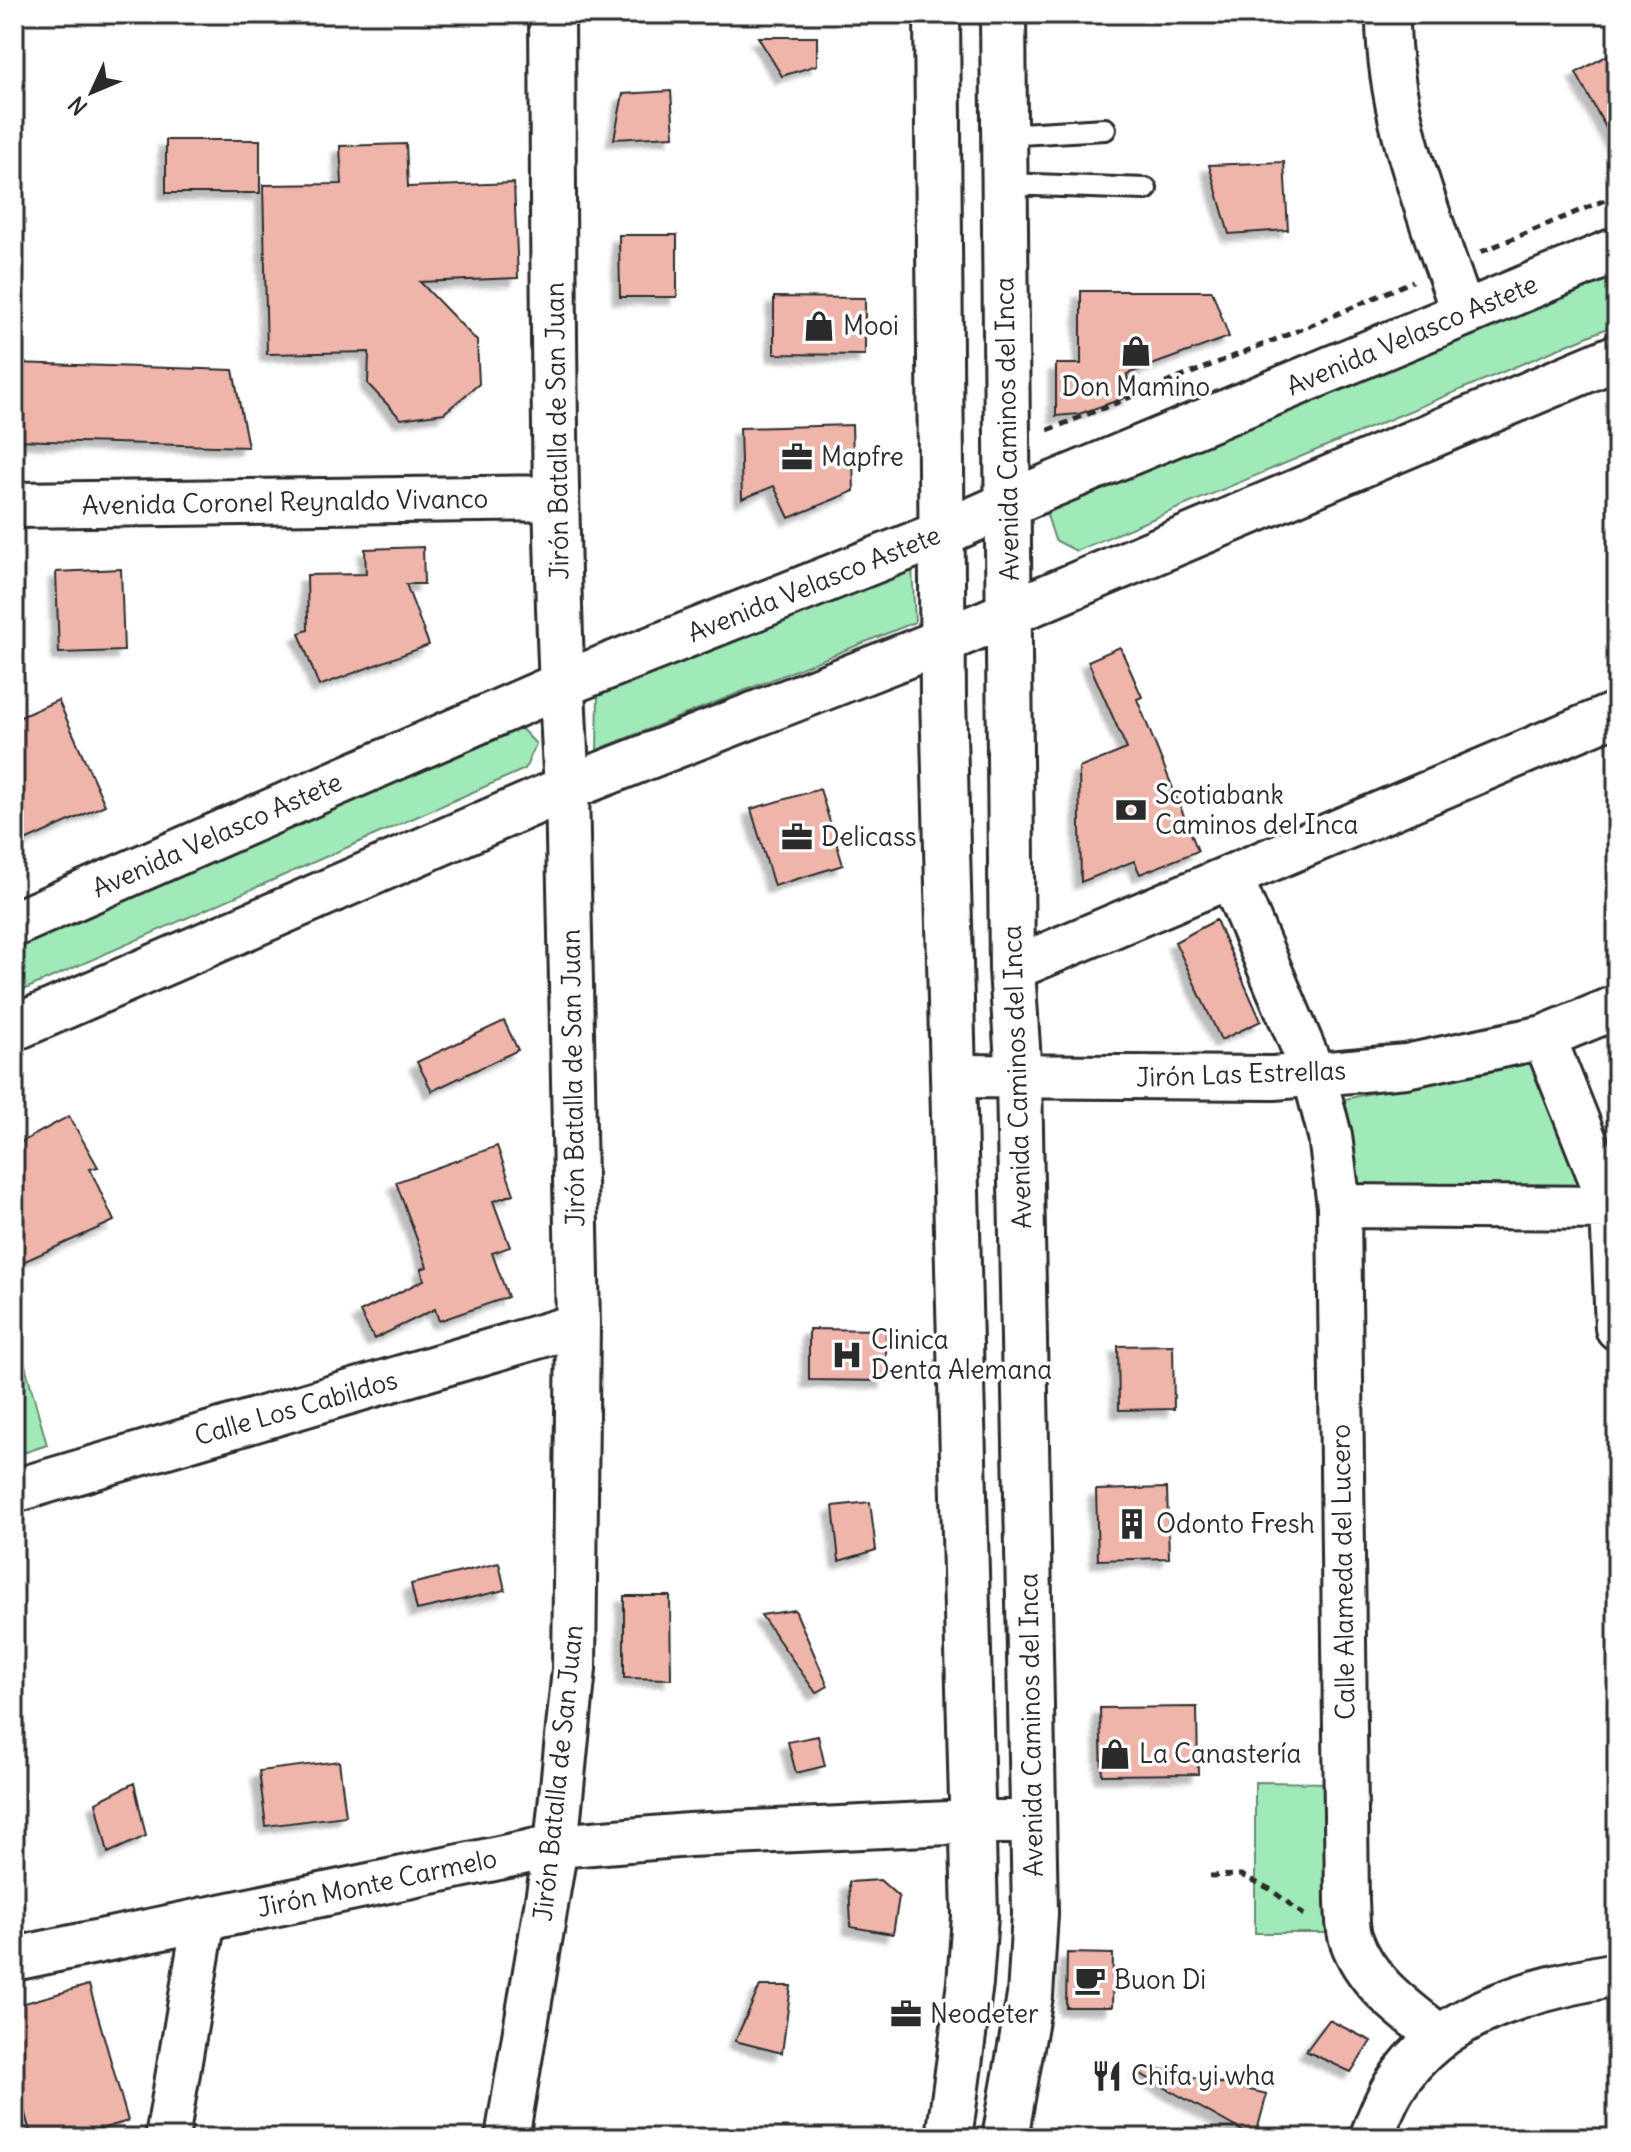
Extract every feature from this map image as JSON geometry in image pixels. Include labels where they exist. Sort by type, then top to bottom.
[{"type":"main road","name":"Jirón Batalla de San Juan","points":[[552,14],[556,498],[567,788]]},
{"type":"main road","points":[[937,14],[943,641],[975,1916],[970,1983],[949,2138]]},
{"type":"main road","name":"Avenida Caminos del Inca","points":[[1003,14],[1012,969],[1019,1078],[1035,1914],[1030,1996],[1005,2138]]},
{"type":"main road","name":"Avenida Velasco Astete","points":[[14,924],[561,685],[941,534],[1617,250]]},
{"type":"main road","points":[[14,1028],[567,788],[943,641],[1617,357]]},
{"type":"main road","name":"Avenida Coronel Reynaldo Vivanco","points":[[14,505],[556,498]]},
{"type":"street","points":[[1388,14],[1388,48],[1405,143],[1463,314]]},
{"type":"street","points":[[1012,969],[1617,713]]},
{"type":"street","name":"Jirón Batalla de San Juan","points":[[507,2138],[556,1846],[574,1669],[578,1325],[567,788]]},
{"type":"street","name":"Calle Alameda del Lucero","points":[[1231,877],[1314,1074],[1330,1136],[1339,1206],[1347,1902],[1350,1938],[1366,1971],[1394,2000],[1439,2036]]},
{"type":"street","name":"Jirón Las Estrellas","points":[[952,1076],[1274,1078],[1406,1066],[1544,1037],[1617,1007]]},
{"type":"street","points":[[1544,1037],[1615,1208],[1617,1328]]},
{"type":"street","points":[[1339,1206],[1615,1208]]},
{"type":"street","name":"Calle Los Cabildos","points":[[14,1491],[578,1325]]},
{"type":"street","name":"Jirón Monte Carmelo","points":[[14,1959],[556,1846],[689,1835],[1032,1822]]},
{"type":"street","points":[[167,2138],[204,1919]]},
{"type":"street","points":[[1371,2138],[1394,2086],[1439,2036],[1470,2016],[1530,1994],[1617,1974]]},
{"type":"lane","points":[[1004,135],[1105,129]]},
{"type":"lane","points":[[1004,184],[1146,189]]},
{"type":"path","points":[[1048,430],[1307,327],[1617,195]]},
{"type":"path","points":[[1210,1876],[1241,1875],[1270,1889],[1316,1925]]},
{"type":"green space","points":[[1617,265],[1617,324],[1076,551],[1055,540],[1046,512],[1061,497]]},
{"type":"green space","points":[[912,567],[915,622],[597,750],[598,694]]},
{"type":"green space","points":[[517,724],[536,744],[525,769],[14,994],[14,941]]},
{"type":"green space","points":[[1512,1061],[1531,1064],[1541,1075],[1600,1198],[1346,1198],[1345,1099]]},
{"type":"green space","points":[[14,1325],[47,1445],[14,1456]]},
{"type":"green space","points":[[1255,1782],[1332,1783],[1333,1933],[1255,1933]]},
{"type":"building","points":[[758,37],[817,37],[817,65],[782,76]]},
{"type":"building","points":[[1617,50],[1617,148],[1576,73]]},
{"type":"building","points":[[671,91],[674,136],[614,139],[623,94]]},
{"type":"building","points":[[166,140],[260,140],[260,193],[166,193]]},
{"type":"building","points":[[406,144],[408,187],[514,183],[518,278],[420,282],[477,341],[479,384],[444,413],[401,419],[368,384],[369,352],[267,354],[263,185],[342,184],[340,146]]},
{"type":"building","points":[[1284,162],[1288,230],[1229,234],[1209,165]]},
{"type":"building","points":[[619,235],[677,235],[677,297],[620,297]]},
{"type":"building","name":"Don Mamino","points":[[1081,291],[1212,291],[1229,337],[1127,374],[1130,396],[1079,414],[1056,416],[1056,364],[1081,364]]},
{"type":"building","name":"Mooi","points":[[774,297],[865,298],[865,355],[774,354]]},
{"type":"building","points":[[14,363],[233,370],[248,447],[14,440]]},
{"type":"building","name":"Mapfre","points":[[852,425],[854,491],[789,518],[774,486],[742,499],[740,428]]},
{"type":"building","points":[[423,547],[424,584],[406,584],[429,645],[319,686],[299,633],[308,630],[307,575],[366,574],[365,549]]},
{"type":"building","points":[[121,569],[124,651],[59,653],[56,572]]},
{"type":"building","name":"Scotiabank Caminos del Inca","points":[[1120,647],[1142,697],[1137,699],[1198,851],[1140,874],[1134,861],[1081,882],[1079,768],[1127,749],[1088,661]]},
{"type":"building","points":[[58,700],[105,805],[14,846],[14,720]]},
{"type":"building","name":"Delicass","points":[[820,789],[843,865],[774,886],[751,809]]},
{"type":"building","points":[[1216,920],[1261,1021],[1221,1040],[1175,942]]},
{"type":"building","points":[[504,1021],[518,1050],[432,1091],[417,1062]]},
{"type":"building","points":[[69,1116],[98,1167],[90,1169],[114,1221],[14,1266],[14,1146]]},
{"type":"building","points":[[497,1146],[514,1194],[493,1201],[510,1247],[492,1253],[508,1297],[439,1321],[435,1309],[374,1339],[360,1312],[424,1280],[421,1269],[427,1267],[396,1182]]},
{"type":"building","name":"Clinica Denta Alemana","points":[[809,1329],[886,1330],[886,1381],[809,1380]]},
{"type":"building","points":[[1173,1345],[1174,1409],[1119,1410],[1118,1346]]},
{"type":"building","name":"Odonto Fresh","points":[[1167,1488],[1169,1558],[1098,1560],[1096,1490]]},
{"type":"building","points":[[870,1502],[876,1550],[839,1561],[833,1506]]},
{"type":"building","points":[[499,1563],[505,1590],[417,1610],[411,1584]]},
{"type":"building","points":[[624,1596],[670,1596],[671,1679],[624,1678]]},
{"type":"building","points":[[795,1610],[828,1686],[816,1693],[761,1615]]},
{"type":"building","points":[[1197,1707],[1198,1774],[1102,1775],[1100,1708]]},
{"type":"building","points":[[818,1736],[825,1766],[796,1773],[788,1742]]},
{"type":"building","points":[[339,1761],[346,1816],[266,1826],[259,1771]]},
{"type":"building","points":[[134,1783],[146,1836],[108,1853],[96,1802]]},
{"type":"building","points":[[880,1880],[899,1897],[893,1934],[851,1927],[849,1882]]},
{"type":"building","name":"Buon Di","points":[[1067,1953],[1113,1954],[1112,2007],[1066,2007]]},
{"type":"building","points":[[89,1985],[128,2121],[70,2138],[32,2138],[14,2076],[14,2006]]},
{"type":"building","points":[[760,1986],[791,1986],[782,2053],[735,2041]]},
{"type":"building","points":[[1329,2020],[1371,2041],[1351,2072],[1306,2051]]},
{"type":"building","points":[[1142,2065],[1267,2094],[1255,2138],[1139,2073]]},
{"type":"place","name":"Mooi","points":[[819,326]]},
{"type":"place","name":"Don Mamino","points":[[1136,351]]},
{"type":"place","name":"Mapfre","points":[[797,457]]},
{"type":"place","name":"Scotiabank Caminos del Inca","points":[[1131,810]]},
{"type":"place","name":"Delicass","points":[[797,837]]},
{"type":"place","name":"Clinica Denta Alemana","points":[[847,1355]]},
{"type":"place","name":"Odonto Fresh","points":[[1132,1524]]},
{"type":"place","name":"La Canastería","points":[[1115,1754]]},
{"type":"place","name":"Buon Di","points":[[1090,1980]]},
{"type":"place","name":"Neodeter","points":[[906,2014]]},
{"type":"place","name":"Chifa yi wha","points":[[1107,2076]]}]
